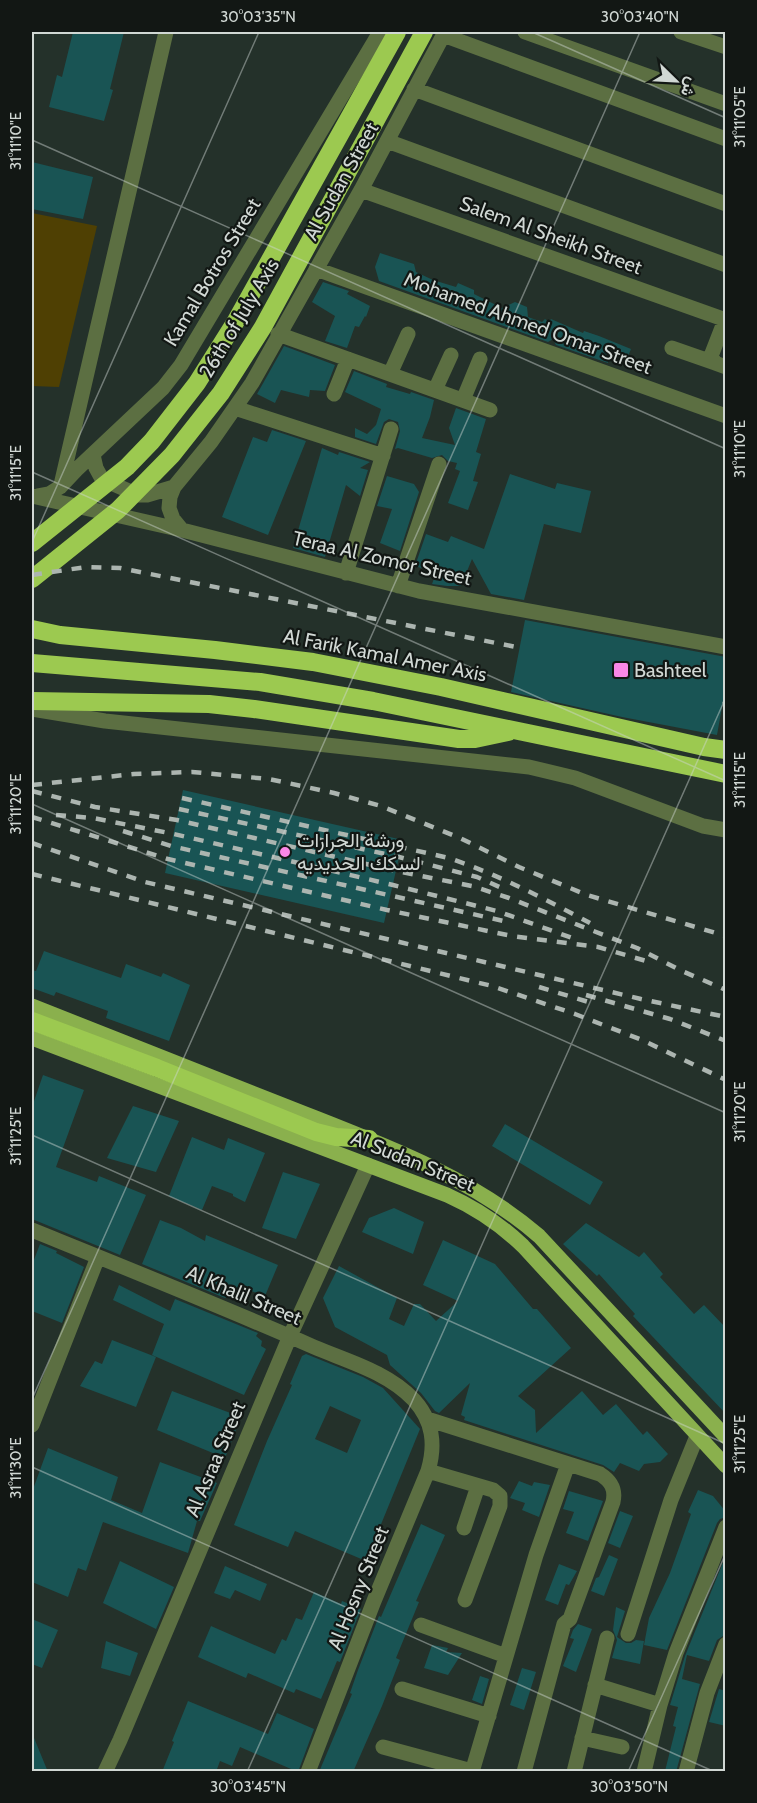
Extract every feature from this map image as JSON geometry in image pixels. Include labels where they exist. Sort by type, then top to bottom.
[{"type":"highway","name":"26th of July Axis","points":[[32,543],[127,467],[152,441],[197,383],[236,321],[397,32]]},
{"type":"highway","name":"26th of July Axis","points":[[32,579],[118,510],[172,454],[271,330],[424,32]]},
{"type":"highway","points":[[32,535],[52,527]]},
{"type":"highway","name":"Al Farik Kamal Amer Axis","points":[[32,629],[60,635],[204,648],[313,662],[441,687],[704,747],[726,750]]},
{"type":"highway","points":[[32,663],[260,682],[373,701],[726,774]]},
{"type":"highway","points":[[32,701],[209,704],[459,739],[475,739],[516,730]]},
{"type":"highway","points":[[32,1021],[316,1132],[336,1137],[369,1139]]},
{"type":"main road","name":"Al Sudan Street","points":[[32,1006],[369,1139],[476,1190],[519,1219],[557,1255],[726,1437]]},
{"type":"main road","name":"Al Sudan Street","points":[[32,1038],[464,1202],[495,1221],[510,1233],[726,1466]]},
{"type":"street","points":[[60,488],[166,32]]},
{"type":"street","name":"Kamal Botros Street","points":[[34,496],[49,494],[60,488],[163,388],[181,365],[380,32]]},
{"type":"street","points":[[525,32],[726,104]]},
{"type":"street","points":[[681,32],[726,47]]},
{"type":"street","points":[[444,33],[726,139]]},
{"type":"street","name":"Al Sudan Street","points":[[174,487],[235,408],[271,330],[316,269],[362,190],[444,33]]},
{"type":"street","points":[[414,89],[726,204]]},
{"type":"street","points":[[387,141],[726,265]]},
{"type":"street","name":"Salem Al Sheikh Street","points":[[362,190],[725,320]]},
{"type":"street","name":"Mohamed Ahmed Omar Street","points":[[316,269],[726,416]]},
{"type":"street","points":[[720,365],[712,360],[712,352],[725,320]]},
{"type":"street","points":[[271,330],[490,410]]},
{"type":"street","points":[[390,374],[408,334]]},
{"type":"street","points":[[672,348],[720,365]]},
{"type":"street","points":[[435,390],[451,355]]},
{"type":"street","points":[[334,394],[348,359]]},
{"type":"street","points":[[463,400],[481,368]]},
{"type":"street","points":[[235,408],[383,456]]},
{"type":"street","points":[[346,573],[391,429]]},
{"type":"street","points":[[93,455],[102,479],[138,495],[147,495],[174,487]]},
{"type":"street","points":[[398,586],[439,464]]},
{"type":"street","points":[[174,487],[169,508],[173,519],[182,530]]},
{"type":"street","name":"Teraa Al Zomor Street","points":[[34,496],[182,530],[398,586],[726,647]]},
{"type":"street","points":[[32,709],[105,721],[529,767],[575,778],[703,826],[726,830]]},
{"type":"street","name":"Al Asraa Street","points":[[105,1772],[290,1336],[368,1165]]},
{"type":"street","name":"Al Khalil Street","points":[[32,1230],[389,1379],[414,1400],[427,1419]]},
{"type":"street","points":[[32,1425],[98,1257]]},
{"type":"street","points":[[427,1419],[568,1464],[607,1479],[612,1485],[615,1496],[570,1619],[564,1624],[524,1772]]},
{"type":"street","name":"Al Hosny Street","points":[[308,1772],[374,1601],[428,1471],[433,1445],[427,1419]]},
{"type":"street","points":[[628,1634],[671,1500],[698,1436]]},
{"type":"street","points":[[383,1747],[472,1771],[536,1555],[568,1464]]},
{"type":"street","points":[[428,1471],[497,1492],[501,1501],[465,1600]]},
{"type":"street","points":[[464,1528],[478,1486]]},
{"type":"street","points":[[644,1772],[660,1705],[676,1653],[726,1527]]},
{"type":"street","points":[[421,1625],[506,1656]]},
{"type":"street","points":[[574,1772],[607,1638]]},
{"type":"street","points":[[686,1772],[707,1694],[726,1644]]},
{"type":"street","points":[[595,1685],[660,1705]]},
{"type":"street","points":[[402,1689],[489,1716]]},
{"type":"street","points":[[582,1738],[622,1747]]},
{"type":"shaded area","points":[[32,213],[97,226],[59,387],[32,386]]},
{"type":"building","points":[[73,32],[124,32],[110,89],[113,90],[104,121],[49,107],[57,75],[62,77]]},
{"type":"building","points":[[32,162],[93,177],[83,219],[32,209]]},
{"type":"building","points":[[380,253],[414,264],[416,272],[433,280],[456,287],[458,283],[474,290],[474,294],[502,308],[515,302],[527,307],[528,317],[542,322],[545,319],[549,322],[551,319],[583,333],[584,331],[599,336],[631,349],[625,364],[612,357],[608,363],[556,345],[553,339],[548,342],[379,281],[375,267]]},
{"type":"building","points":[[323,282],[349,291],[347,294],[370,306],[359,327],[355,326],[347,348],[325,341],[335,316],[312,302]]},
{"type":"building","points":[[284,346],[335,365],[325,391],[310,390],[309,397],[281,390],[275,403],[257,394]]},
{"type":"building","points":[[354,371],[387,384],[386,387],[434,400],[422,438],[455,445],[449,428],[456,408],[486,419],[476,452],[481,454],[473,481],[478,482],[468,510],[448,503],[460,471],[455,469],[457,463],[448,461],[442,455],[432,458],[395,449],[400,431],[398,422],[389,419],[384,422],[376,444],[355,437],[355,428],[367,434],[376,425],[381,409],[345,392]]},
{"type":"building","points":[[272,430],[306,441],[268,535],[222,517],[253,437],[267,442]]},
{"type":"building","points":[[322,448],[338,455],[339,452],[370,462],[360,468],[368,470],[360,496],[346,485],[325,557],[293,548]]},
{"type":"building","points":[[510,474],[555,489],[557,483],[591,491],[581,533],[544,524],[524,600],[491,594],[472,559],[461,586],[432,584],[436,573],[415,566],[426,534],[448,542],[451,536],[484,549]]},
{"type":"building","points":[[387,476],[414,484],[419,492],[400,551],[380,543],[392,509],[377,506]]},
{"type":"building","name":"Bashteel","points":[[525,620],[726,657],[726,685],[717,735],[511,692]]},
{"type":"building","name":"ورشة الجرارات لسكك الحديديه","points":[[183,790],[403,840],[384,923],[165,873]]},
{"type":"building","points":[[44,951],[121,978],[126,964],[161,977],[163,973],[190,985],[169,1041],[106,1018],[108,1011],[56,992],[54,996],[32,988],[32,970],[36,971]]},
{"type":"building","points":[[43,1075],[84,1090],[56,1167],[97,1182],[99,1176],[146,1195],[120,1255],[32,1219],[32,1107]]},
{"type":"building","points":[[133,1106],[179,1121],[156,1172],[107,1158]]},
{"type":"building","points":[[505,1124],[603,1182],[590,1205],[492,1146]]},
{"type":"building","points":[[192,1137],[224,1150],[228,1138],[265,1153],[245,1202],[233,1194],[212,1186],[202,1210],[169,1196]]},
{"type":"building","points":[[283,1172],[320,1184],[296,1239],[262,1228]]},
{"type":"building","points":[[394,1208],[424,1222],[413,1254],[362,1232],[369,1218]]},
{"type":"building","points":[[160,1220],[205,1241],[206,1235],[278,1265],[265,1296],[246,1289],[239,1297],[225,1298],[142,1264]]},
{"type":"building","points":[[586,1223],[639,1257],[644,1252],[663,1274],[660,1277],[694,1314],[704,1305],[726,1328],[726,1414],[633,1316],[635,1314],[599,1274],[597,1276],[563,1244]]},
{"type":"building","points":[[443,1240],[495,1264],[533,1309],[537,1309],[571,1348],[518,1396],[535,1410],[536,1433],[582,1391],[603,1415],[616,1404],[643,1435],[647,1431],[668,1454],[660,1462],[644,1464],[639,1471],[620,1463],[614,1472],[603,1465],[464,1420],[465,1417],[461,1415],[470,1383],[439,1413],[390,1365],[387,1355],[335,1327],[323,1298],[339,1266],[397,1298],[389,1319],[404,1326],[414,1304],[420,1304],[436,1321],[458,1301],[423,1285]]},
{"type":"building","points":[[40,1244],[84,1267],[62,1323],[32,1311],[32,1265]]},
{"type":"building","points":[[119,1285],[170,1311],[175,1299],[258,1333],[256,1336],[262,1341],[261,1346],[266,1349],[244,1395],[152,1355],[164,1324],[113,1300]]},
{"type":"building","points":[[112,1340],[156,1357],[136,1407],[80,1386],[95,1361],[102,1364]]},
{"type":"building","points":[[306,1354],[363,1377],[383,1388],[420,1429],[366,1561],[295,1531],[288,1547],[234,1525],[302,1356]],"holes":[[[330,1406],[361,1420],[347,1453],[315,1439]]]},
{"type":"building","points":[[172,1391],[241,1417],[225,1458],[157,1430]]},
{"type":"building","points":[[48,1448],[118,1477],[111,1500],[142,1513],[160,1462],[217,1483],[200,1521],[197,1521],[188,1553],[103,1522],[86,1571],[78,1568],[68,1597],[32,1582],[32,1492]]},
{"type":"building","points":[[519,1481],[532,1486],[534,1482],[550,1485],[539,1517],[522,1510],[525,1503],[510,1498]]},
{"type":"building","points":[[698,1490],[713,1496],[726,1512],[726,1517],[717,1523],[667,1650],[644,1645],[649,1618],[670,1573],[691,1514],[688,1512]]},
{"type":"building","points":[[569,1491],[603,1501],[588,1541],[566,1533],[574,1512],[563,1509]]},
{"type":"building","points":[[620,1511],[633,1516],[620,1548],[608,1543]]},
{"type":"building","points":[[421,1524],[445,1535],[416,1601],[419,1602],[396,1658],[400,1660],[382,1706],[353,1772],[319,1772],[352,1694],[350,1693],[379,1616],[381,1617]]},
{"type":"building","points":[[609,1555],[618,1559],[604,1596],[591,1591]]},
{"type":"building","points":[[726,1555],[726,1634],[717,1640],[709,1661],[687,1655],[682,1679],[700,1684],[676,1772],[665,1771],[676,1727],[673,1726],[678,1707],[670,1705],[685,1656]]},
{"type":"building","points":[[120,1561],[174,1587],[156,1629],[103,1603]]},
{"type":"building","points":[[559,1564],[577,1571],[569,1585],[566,1584],[558,1605],[545,1600]]},
{"type":"building","points":[[225,1566],[267,1584],[260,1601],[235,1590],[230,1599],[214,1593]]},
{"type":"building","points":[[314,1592],[341,1604],[342,1601],[361,1609],[340,1662],[337,1661],[321,1699],[296,1689],[294,1693],[248,1673],[246,1678],[198,1657],[211,1626],[275,1654],[282,1639],[286,1641],[296,1618],[302,1620]]},
{"type":"building","points":[[616,1607],[625,1611],[617,1637],[626,1643],[636,1640],[644,1641],[640,1664],[612,1658],[617,1640],[613,1630]]},
{"type":"building","points":[[32,1619],[58,1630],[42,1668],[32,1664]]},
{"type":"building","points":[[578,1624],[592,1629],[576,1672],[563,1666],[574,1639],[570,1638]]},
{"type":"building","points":[[106,1641],[138,1653],[130,1676],[101,1668]]},
{"type":"building","points":[[432,1645],[448,1648],[446,1652],[462,1653],[448,1675],[424,1668]]},
{"type":"building","points":[[522,1668],[536,1672],[524,1710],[510,1705]]},
{"type":"building","points":[[480,1676],[489,1679],[482,1704],[472,1700]]},
{"type":"building","points":[[719,1689],[726,1691],[726,1726],[709,1722]]},
{"type":"building","points":[[188,1701],[268,1734],[277,1713],[314,1729],[298,1772],[240,1747],[232,1766],[220,1761],[216,1772],[162,1772]]},
{"type":"building","points":[[32,1733],[48,1772],[32,1772]]},
{"type":"railway","points":[[32,575],[86,567],[120,568],[521,648]]},
{"type":"railway","points":[[32,785],[134,774],[192,772],[269,779],[334,793],[381,806],[460,838],[519,867],[587,895],[726,936]]},
{"type":"railway","points":[[32,791],[95,807],[177,820],[396,871],[472,886],[637,948],[726,990]]},
{"type":"railway","points":[[182,798],[449,858],[503,879],[590,923]]},
{"type":"railway","points":[[179,809],[399,857],[477,877],[504,889]]},
{"type":"railway","points":[[56,815],[93,818],[174,834],[393,885],[497,911],[575,939]]},
{"type":"railway","points":[[32,817],[168,859],[387,910],[512,936],[598,947],[653,963]]},
{"type":"railway","points":[[123,831],[171,846],[508,922]]},
{"type":"railway","points":[[32,843],[145,882],[726,1017]]},
{"type":"railway","points":[[32,874],[492,986],[642,1040],[726,1080]]},
{"type":"railway","points":[[539,987],[595,1004]]},
{"type":"railway","points":[[586,995],[670,1019],[726,1041]]},
{"type":"place","name":"Bashteel","points":[[621,670]]},
{"type":"place","name":"ورشة الجرارات لسكك الحديديه","points":[[285,852]]}]
